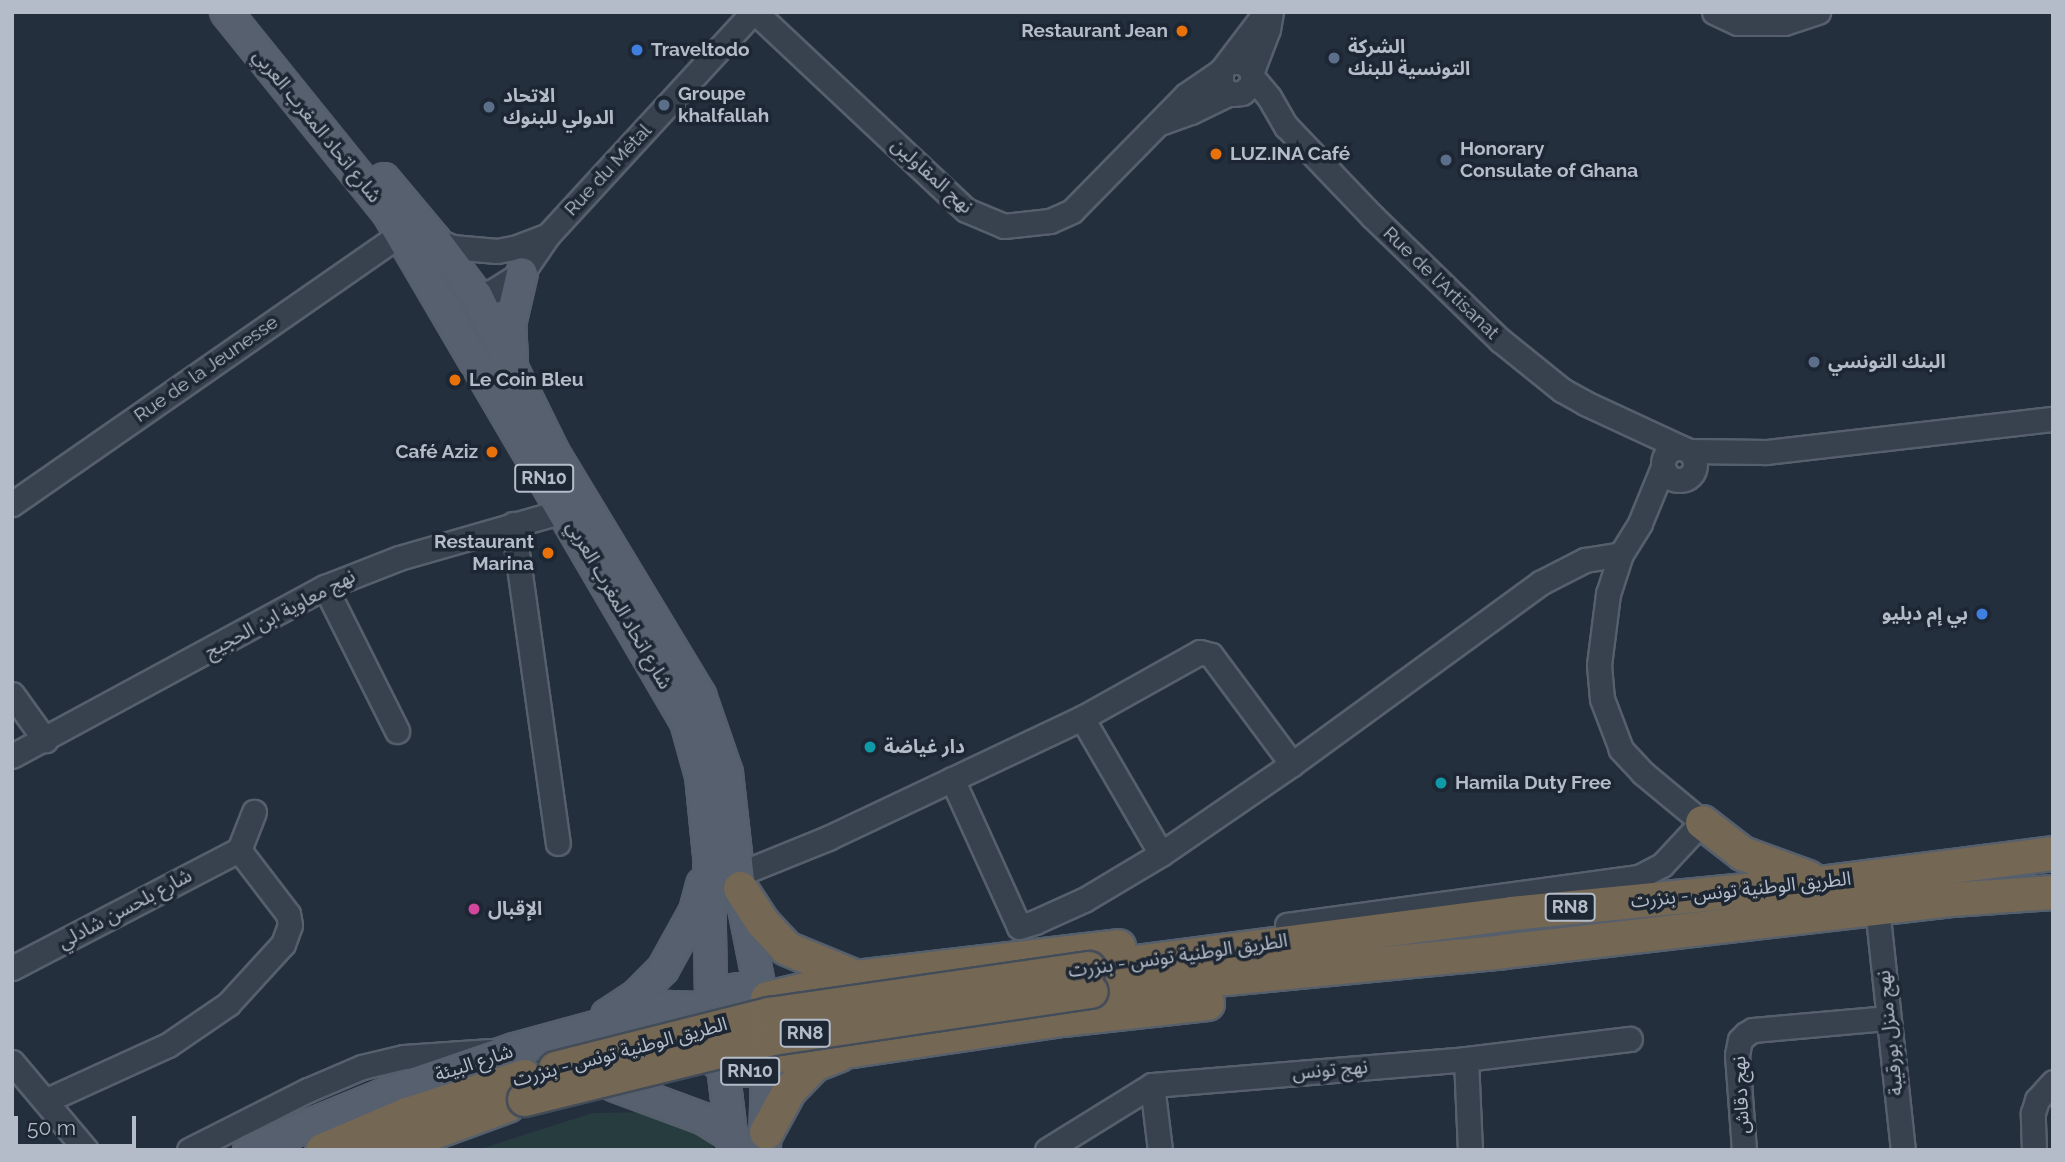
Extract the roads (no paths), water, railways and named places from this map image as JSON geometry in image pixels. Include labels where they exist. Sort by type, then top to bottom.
[{"type":"highway","points":[[1702,822],[1742,853],[1760,862],[1827,882]]},
{"type":"highway","name":"الطريق الوطنية تونس - بنزرت","points":[[1090,980],[1511,914],[1827,882],[2053,853]]},
{"type":"highway","points":[[740,881],[762,922],[786,948],[856,978]]},
{"type":"highway","name":"الطريق الوطنية تونس - بنزرت","points":[[322,1150],[407,1114],[517,1076],[769,1014],[1090,980],[1546,946],[1877,913],[2053,892]]},
{"type":"highway","name":"RN8","points":[[1287,925],[1511,914]]},
{"type":"highway","points":[[764,996],[856,978],[1287,925]]},
{"type":"highway","points":[[771,1059],[1390,978],[1464,967],[1546,946]]},
{"type":"highway","points":[[766,1141],[789,1090],[814,1064],[852,1050]]},
{"type":"highway","name":"الطريق الوطنية تونس - بنزرت","points":[[384,1150],[517,1076]]},
{"type":"main road","name":"شارع اتحاد المغرب العربي","points":[[226,12],[388,214],[686,722],[701,776],[709,856],[709,1005]]},
{"type":"main road","name":"شارع اتحاد المغرب العربي","points":[[250,12],[436,240],[477,296],[554,453],[701,695],[727,773],[740,881],[764,996]]},
{"type":"main road","points":[[400,234],[423,262],[477,296]]},
{"type":"main road","points":[[518,383],[510,351],[510,325],[522,273]]},
{"type":"main road","points":[[590,1027],[636,996],[663,969],[695,911],[709,856]]},
{"type":"main road","points":[[709,1005],[734,990],[764,996]]},
{"type":"main road","name":"RN10","points":[[764,996],[776,1006],[783,1030],[771,1059],[766,1141]]},
{"type":"main road","name":"شارع البيئة","points":[[249,1150],[400,1088],[517,1076],[590,1027],[669,1007],[709,1005]]},
{"type":"main road","name":"RN10","points":[[709,1005],[701,1023],[702,1039],[708,1054],[721,1066],[744,1072],[771,1059]]},
{"type":"main road","points":[[433,1150],[531,1111],[615,1086],[701,1064],[721,1066]]},
{"type":"main road","name":"RN10","points":[[721,1066],[732,1143]]},
{"type":"main road","points":[[615,1086],[704,1119],[732,1143]]},
{"type":"street","name":"Rue du Métal","points":[[477,296],[493,291],[522,273],[548,235],[754,12]]},
{"type":"street","name":"نهج المقاولين","points":[[754,12],[966,210],[1004,226],[1050,221],[1072,211],[1186,95],[1225,66],[1254,24],[1268,12]]},
{"type":"street","name":"نهج المقاولين","points":[[1252,74],[1268,29],[1268,12]]},
{"type":"street","points":[[1714,12],[1738,23],[1784,23],[1818,12]]},
{"type":"street","points":[[1243,62],[1252,74],[1248,90],[1233,93],[1221,83],[1225,66],[1243,62]]},
{"type":"street","name":"Rue de l'Artisanat","points":[[1252,74],[1286,126],[1427,271],[1500,340],[1562,390],[1614,415],[1680,462]]},
{"type":"street","name":"نهج المقاولين","points":[[1160,123],[1233,93]]},
{"type":"street","name":"Rue de l'Artisanat","points":[[1233,93],[1286,126]]},
{"type":"street","name":"Rue de la Jeunesse","points":[[12,504],[400,234]]},
{"type":"street","name":"Rue du Métal","points":[[436,240],[452,247],[497,251],[548,235]]},
{"type":"street","points":[[1287,925],[1639,877],[1662,865],[1702,822],[1643,773],[1621,749],[1602,699],[1599,665],[1601,629],[1621,554],[1680,462],[2053,419]]},
{"type":"street","name":"نهج معاوية ابن الحجيج","points":[[12,757],[325,587],[373,566],[563,511]]},
{"type":"street","points":[[513,524],[558,843]]},
{"type":"street","points":[[1003,960],[1006,943],[1019,927],[1084,900],[1161,854],[1292,764],[1550,576],[1585,560],[1621,554]]},
{"type":"street","points":[[325,587],[397,731]]},
{"type":"street","points":[[740,881],[1082,718],[1192,655],[1205,651],[1211,655],[1292,764]]},
{"type":"street","points":[[12,694],[45,740]]},
{"type":"street","points":[[1082,718],[1161,854]]},
{"type":"street","points":[[952,779],[1019,927]]},
{"type":"street","points":[[45,1101],[167,1045],[228,1004],[283,944],[290,925],[288,914],[239,850],[254,812]]},
{"type":"street","name":"شارع بلحسن شادلي","points":[[12,968],[239,850]]},
{"type":"street","name":"نهج منزل بورقيبة","points":[[1877,913],[1903,1150]]},
{"type":"street","name":"نهج دقاش","points":[[1744,1150],[1737,1055],[1740,1040],[1753,1030],[1888,1018]]},
{"type":"street","name":"نهج تونس","points":[[1047,1150],[1152,1085],[1466,1059],[1630,1039]]},
{"type":"street","points":[[189,1150],[308,1090],[362,1067],[438,1054],[481,1051],[517,1076]]},
{"type":"street","points":[[1466,1059],[1470,1150]]},
{"type":"street","points":[[12,1062],[86,1150]]},
{"type":"street","points":[[1152,1085],[1160,1150]]},
{"type":"street","points":[[2034,1150],[2034,1113],[2049,1085]]},
{"type":"place","name":"Restaurant Jean","points":[[1182,31]]},
{"type":"place","name":"Traveltodo","points":[[637,50]]},
{"type":"place","name":"الشركة التونسية للبنك","points":[[1334,58]]},
{"type":"place","name":"Groupe khalfallah","points":[[664,105]]},
{"type":"place","name":"الاتحاد الدولي للبنوك","points":[[489,107]]},
{"type":"place","name":"LUZ.INA Café","points":[[1216,154]]},
{"type":"place","name":"Honorary Consulate of Ghana","points":[[1446,160]]},
{"type":"place","name":"البنك التونسي","points":[[1814,362]]},
{"type":"place","name":"Le Coin Bleu","points":[[455,380]]},
{"type":"place","name":"Café Aziz","points":[[492,452]]},
{"type":"place","name":"Restaurant Marina","points":[[548,553]]},
{"type":"place","name":"بي إم دبليو","points":[[1982,614]]},
{"type":"place","name":"دار غياضة","points":[[870,747]]},
{"type":"place","name":"Hamila Duty Free","points":[[1441,783]]},
{"type":"place","name":"الإقبال","points":[[474,909]]}]
